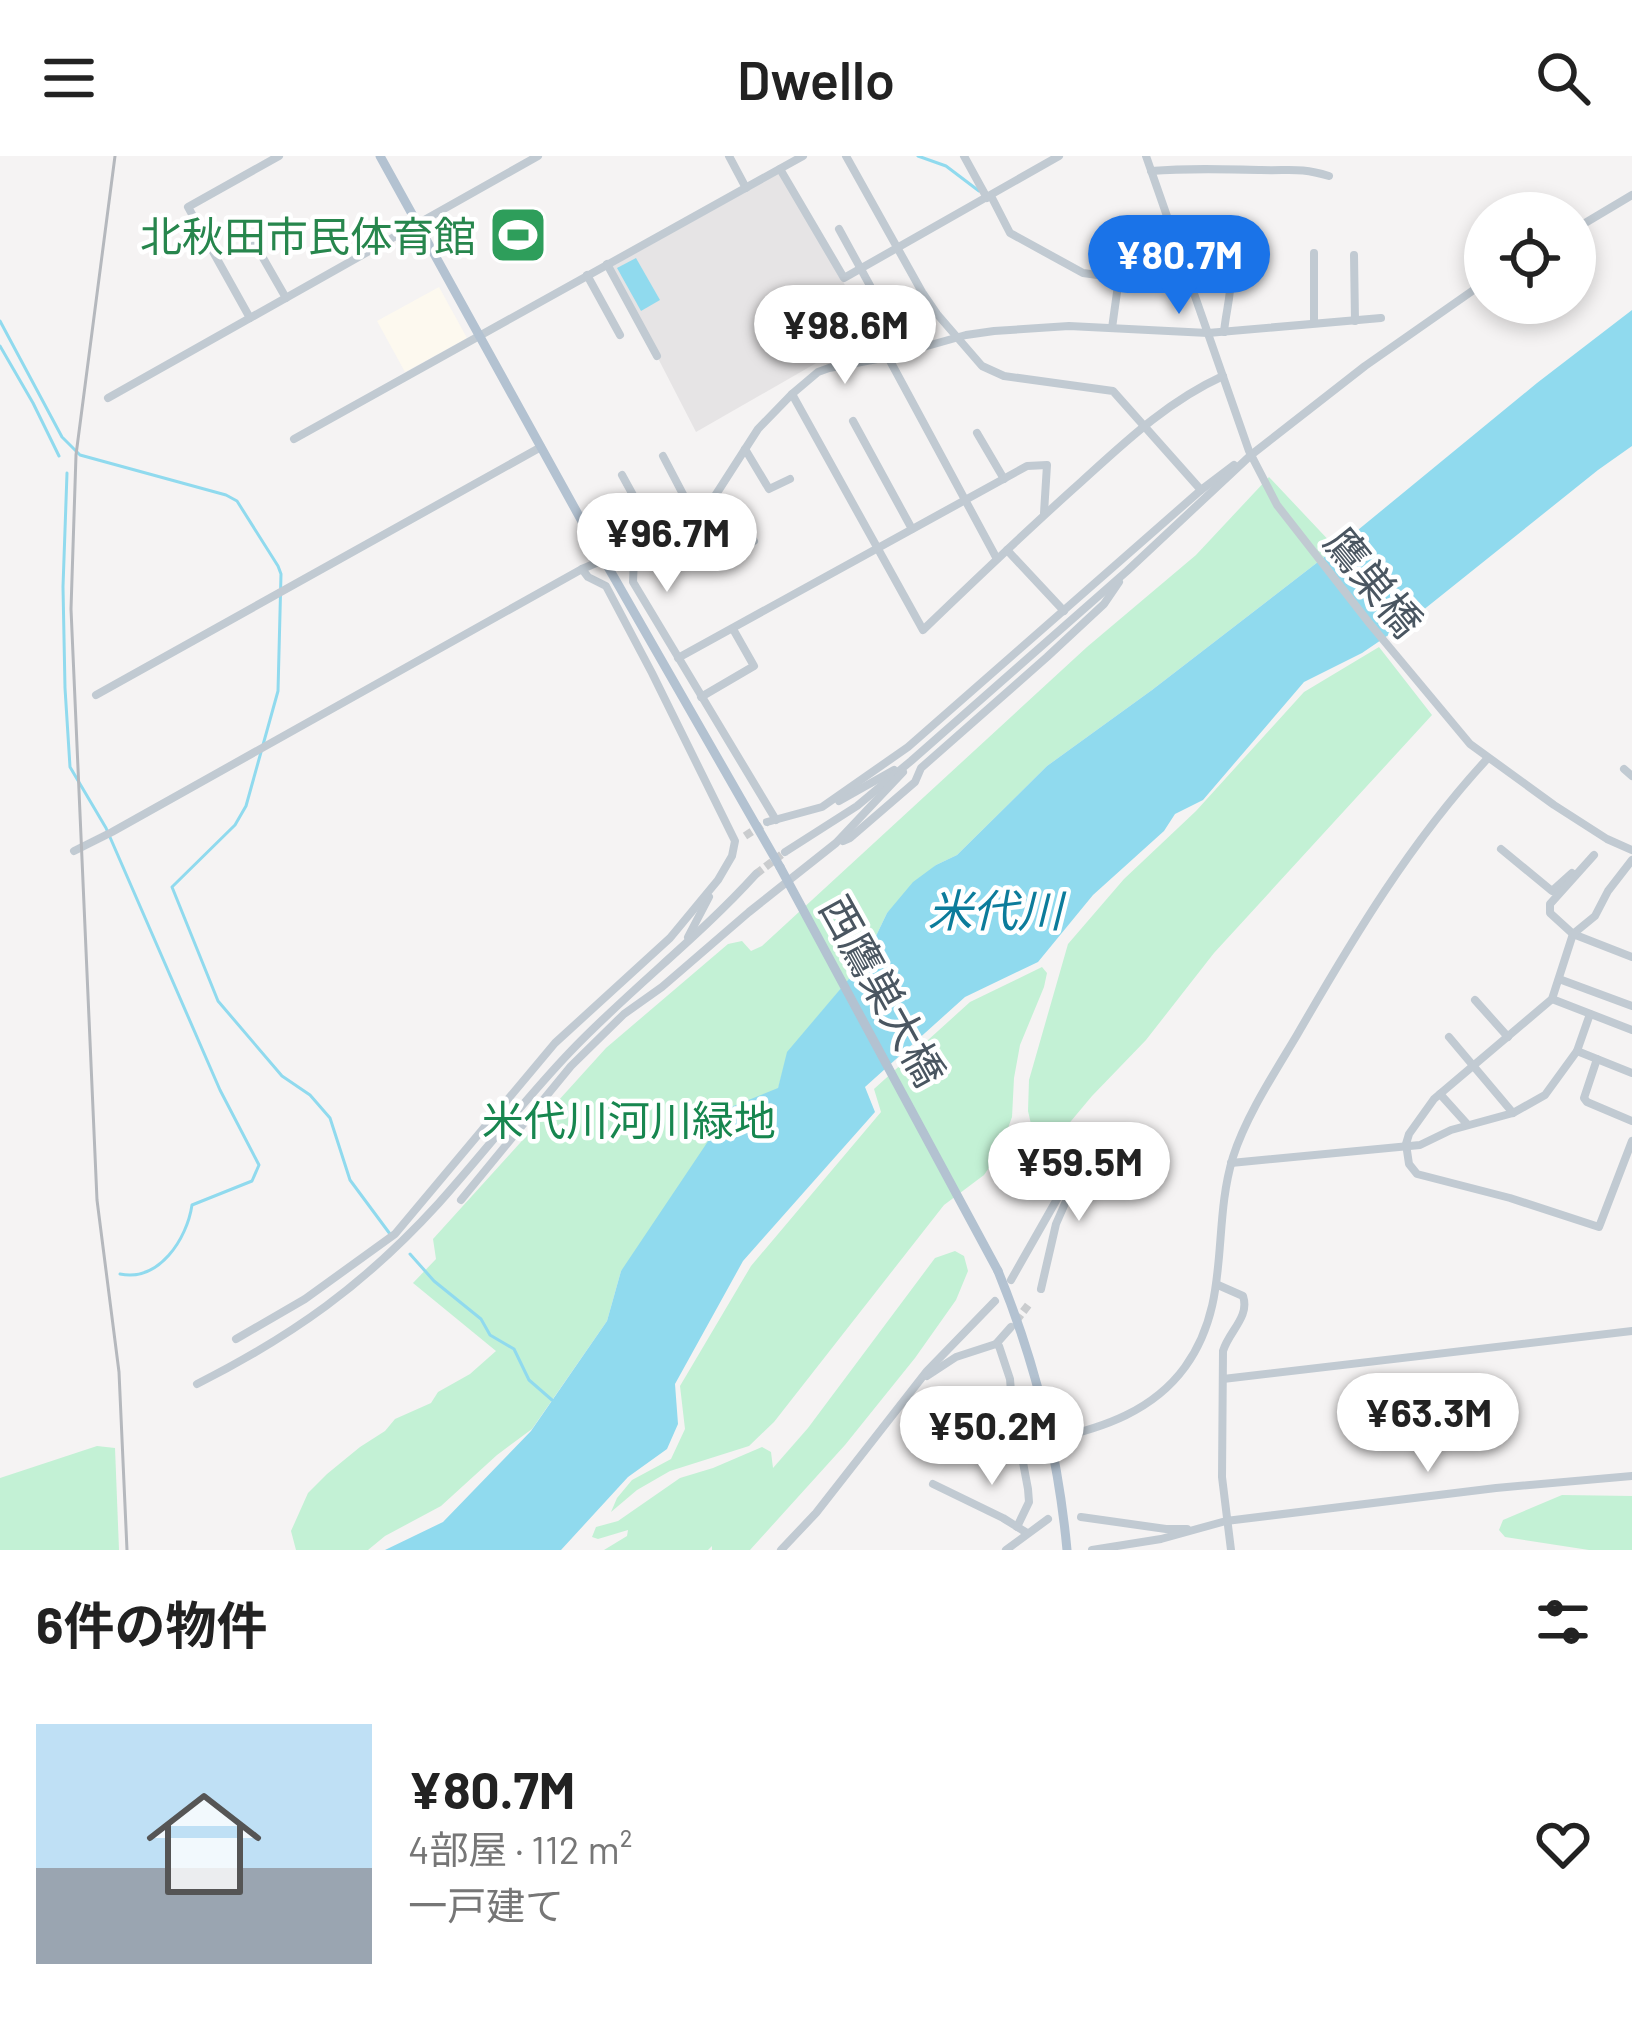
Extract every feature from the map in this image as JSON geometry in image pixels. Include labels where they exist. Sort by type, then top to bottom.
[{"type":"main road","name":"西鷹巣大橋","points":[[380,156],[780,867],[998,1271],[1030,1356],[1052,1438],[1067,1550]]},
{"type":"street","points":[[250,317],[188,207],[279,156]]},
{"type":"street","points":[[108,398],[538,156]]},
{"type":"street","points":[[728,156],[746,188]]},
{"type":"street","points":[[772,156],[844,278],[1059,156]]},
{"type":"street","points":[[294,439],[803,156]]},
{"type":"street","points":[[846,156],[938,314],[982,366],[993,373],[1113,392],[1201,490]]},
{"type":"street","points":[[964,156],[1010,233],[1083,274],[1119,278],[1112,328]]},
{"type":"street","name":"鷹巣橋","points":[[1146,156],[1251,456],[1289,523],[1459,731],[1488,758],[1607,839],[1632,850]]},
{"type":"street","points":[[1151,171],[1287,168],[1329,176]]},
{"type":"street","points":[[1596,216],[1632,195]]},
{"type":"street","points":[[839,229],[885,313]]},
{"type":"street","points":[[256,244],[286,298]]},
{"type":"street","points":[[1314,254],[1314,323]]},
{"type":"street","points":[[1354,255],[1355,321]]},
{"type":"street","points":[[607,264],[657,356]]},
{"type":"street","points":[[1224,332],[1232,274]]},
{"type":"street","points":[[587,275],[620,335]]},
{"type":"street","points":[[822,807],[908,747],[1201,490],[1464,297]]},
{"type":"street","points":[[74,850],[582,569],[699,518],[758,429],[818,372],[980,333],[1032,328],[1208,333],[1381,318]]},
{"type":"street","points":[[888,357],[997,559]]},
{"type":"street","points":[[792,394],[923,630],[1144,425],[1223,376]]},
{"type":"street","points":[[853,422],[912,529]]},
{"type":"street","points":[[977,433],[1004,478]]},
{"type":"street","points":[[96,695],[542,447]]},
{"type":"street","points":[[746,449],[769,489],[790,479]]},
{"type":"street","points":[[663,456],[723,556],[754,541]]},
{"type":"street","points":[[785,852],[857,806],[911,761],[1251,456]]},
{"type":"street","points":[[678,658],[1027,466],[1047,465],[1043,515]]},
{"type":"street","points":[[622,476],[656,537]]},
{"type":"street","points":[[629,548],[634,558],[633,582],[772,821],[836,803],[911,761]]},
{"type":"street","points":[[1007,550],[1064,611]]},
{"type":"street","points":[[582,569],[606,586],[740,839],[683,947]]},
{"type":"street","points":[[836,843],[850,838],[915,782],[921,769],[1104,604],[1127,571]]},
{"type":"street","points":[[701,697],[754,666],[733,629]]},
{"type":"street","points":[[1052,1438],[1116,1422],[1143,1406],[1184,1368],[1213,1310],[1231,1163],[1273,1076],[1412,848],[1488,758]]},
{"type":"street","points":[[460,1200],[571,1066],[624,1014],[836,843],[911,761]]},
{"type":"street","points":[[1607,839],[1550,904],[1550,913],[1573,934],[1632,958]]},
{"type":"street","points":[[1501,849],[1552,891],[1594,855]]},
{"type":"street","points":[[1632,860],[1595,916],[1573,934],[1552,999],[1440,1094],[1406,1144],[1409,1164],[1417,1174],[1599,1227],[1632,1141]]},
{"type":"street","points":[[197,1384],[293,1331],[354,1286],[436,1206],[577,1045],[756,874]]},
{"type":"street","points":[[236,1340],[305,1299],[392,1237],[555,1043],[661,949],[718,880]]},
{"type":"street","points":[[1559,979],[1632,1006]]},
{"type":"street","points":[[1552,999],[1632,1030]]},
{"type":"street","points":[[1475,1000],[1508,1037]]},
{"type":"street","points":[[1231,1163],[1420,1145],[1467,1125],[1513,1113],[1545,1095],[1577,1052],[1590,1014]]},
{"type":"street","points":[[1449,1037],[1513,1113]]},
{"type":"street","points":[[1577,1052],[1632,1073]]},
{"type":"street","points":[[1597,1060],[1584,1098],[1632,1121]]},
{"type":"street","points":[[1440,1094],[1467,1125]]},
{"type":"street","points":[[1011,1280],[1061,1192],[1093,1148],[1056,1224],[1041,1288]]},
{"type":"street","points":[[1218,1285],[1243,1296],[1246,1304],[1226,1341],[1223,1378],[1222,1477],[1231,1550]]},
{"type":"street","points":[[781,1550],[816,1514],[949,1348],[995,1300]]},
{"type":"street","points":[[906,1399],[946,1363],[996,1344],[1011,1327]]},
{"type":"street","points":[[1223,1378],[1632,1331]]},
{"type":"street","points":[[996,1344],[1010,1379],[1028,1490],[1029,1502],[1017,1527]]},
{"type":"street","points":[[1092,1550],[1227,1524],[1517,1486],[1632,1476]]},
{"type":"street","points":[[933,1484],[1028,1533]]},
{"type":"street","points":[[1082,1517],[1201,1529]]},
{"type":"street","points":[[1006,1550],[1048,1520]]},
{"type":"shaded area","points":[[779,173],[872,331],[696,432],[611,267]]},
{"type":"shaded area","points":[[439,287],[467,338],[405,372],[377,321]]},
{"type":"green space","name":"米代川河川緑地","points":[[1269,477],[1336,548],[1047,766],[957,855],[936,865],[887,913],[864,961],[788,1052],[778,1089],[621,1271],[607,1321],[532,1429],[441,1506],[368,1550],[296,1550],[291,1531],[308,1493],[327,1474],[395,1419],[431,1403],[438,1392],[470,1374],[496,1351],[413,1283],[436,1259],[433,1239],[606,1048],[728,944],[742,941],[751,951],[762,946],[1087,647],[1196,555]]},
{"type":"green space","points":[[1379,647],[1432,715],[1214,953],[1146,1040],[1061,1133],[1031,1124],[1029,1080],[1068,944],[1304,692]]},
{"type":"green space","points":[[1042,967],[1047,973],[1044,987],[1020,1045],[1012,1117],[999,1153],[984,1175],[944,1205],[774,1422],[749,1446],[670,1471],[611,1512],[632,1480],[671,1459],[685,1429],[680,1386],[751,1266],[881,1112],[874,1089],[970,1002]]},
{"type":"green space","points":[[955,1251],[964,1256],[968,1271],[956,1300],[845,1445],[750,1550],[712,1550],[712,1546],[708,1550],[604,1550],[627,1536],[628,1530],[592,1537],[596,1527],[618,1521],[680,1478],[762,1447],[771,1452],[773,1468],[935,1258]]},
{"type":"green space","points":[[97,1446],[115,1448],[119,1550],[0,1550],[0,1478]]},
{"type":"green space","points":[[1562,1495],[1632,1496],[1632,1550],[1589,1550],[1505,1537],[1499,1530],[1503,1520]]},
{"type":"water","points":[[636,258],[660,300],[641,311],[617,268]]},
{"type":"water","name":"米代川","points":[[1632,310],[1632,446],[1412,619],[1362,653],[1304,682],[1203,800],[1175,814],[1164,831],[1093,895],[1038,962],[965,997],[865,1087],[875,1112],[743,1261],[675,1384],[678,1424],[667,1449],[628,1477],[561,1550],[385,1550],[443,1522],[531,1431],[607,1321],[621,1271],[731,1107],[778,1088],[787,1052],[864,961],[887,913],[913,882],[957,855],[1047,766],[1336,548]]},
{"type":"waterway","points":[[918,156],[946,166],[979,191]]},
{"type":"waterway","points":[[0,321],[62,437],[80,455],[237,501],[278,566],[278,691],[246,806],[235,825],[172,887],[218,1001],[282,1076],[310,1095],[330,1118],[350,1180],[390,1234]]},
{"type":"waterway","points":[[0,346],[59,456]]},
{"type":"waterway","points":[[67,473],[63,587],[70,767],[106,828],[220,1090],[259,1165],[252,1181],[192,1205],[177,1244],[159,1265],[134,1275],[120,1274]]},
{"type":"waterway","points":[[410,1254],[434,1281],[481,1319],[490,1335],[514,1349],[529,1380],[552,1400]]},
{"type":"tunnel","points":[[745,836],[767,822]]},
{"type":"tunnel","points":[[756,874],[785,852]]},
{"type":"tunnel","points":[[1016,1321],[1029,1304]]},
{"type":"railway","points":[[115,156],[76,455],[71,609],[97,1200],[119,1372],[127,1550]]},
{"type":"place","name":"北秋田市民体育館","points":[[518,235]]}]
